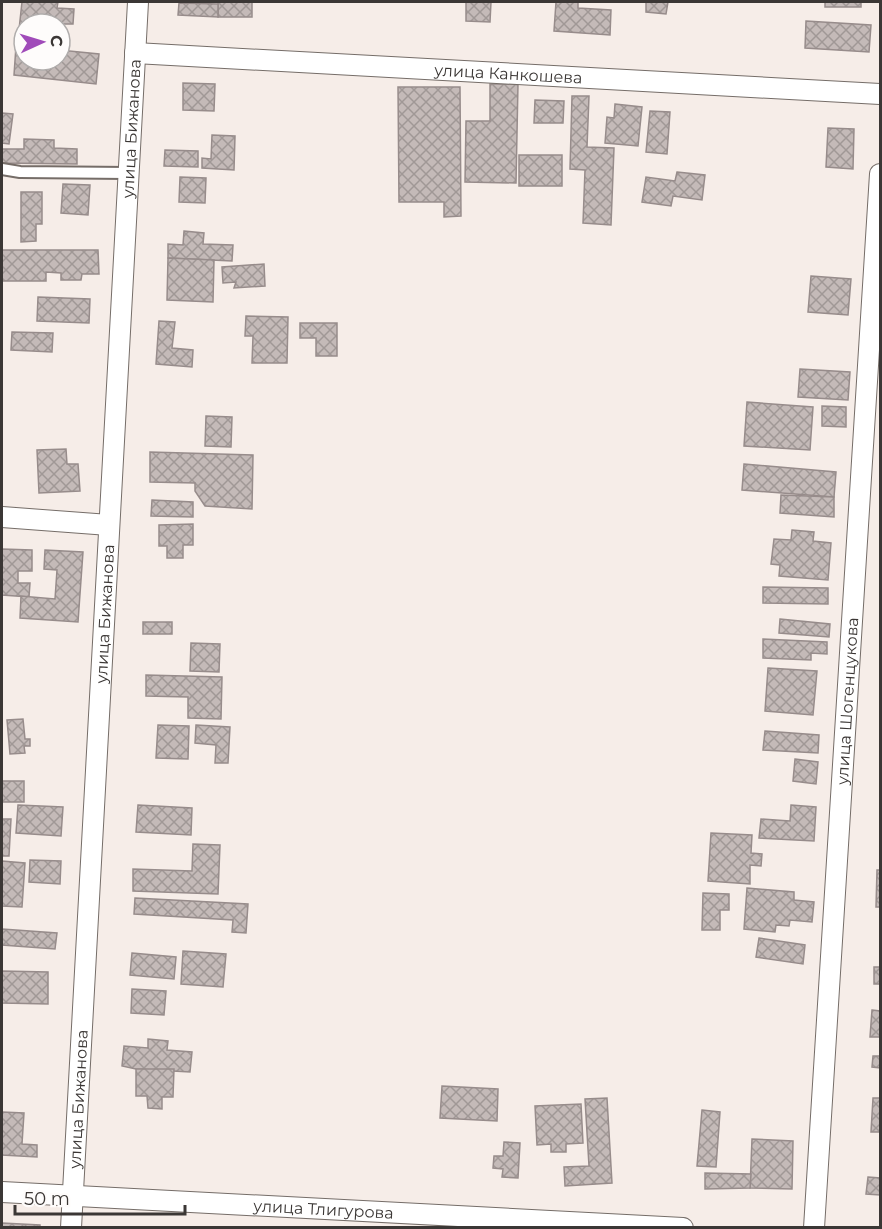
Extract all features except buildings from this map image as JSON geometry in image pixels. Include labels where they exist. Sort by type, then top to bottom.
[{"type":"street","name":"улица Бижанова","points":[[71,1227],[138,2]]},
{"type":"street","name":"улица Канкошева","points":[[135,53],[880,94]]},
{"type":"street","name":"улица Шогенцукова","points":[[814,1227],[880,174]]},
{"type":"street","points":[[2,517],[109,525]]},
{"type":"street","name":"улица Тлигурова","points":[[2,1192],[683,1227]]},
{"type":"lane","points":[[2,169],[20,172],[128,172]]}]
